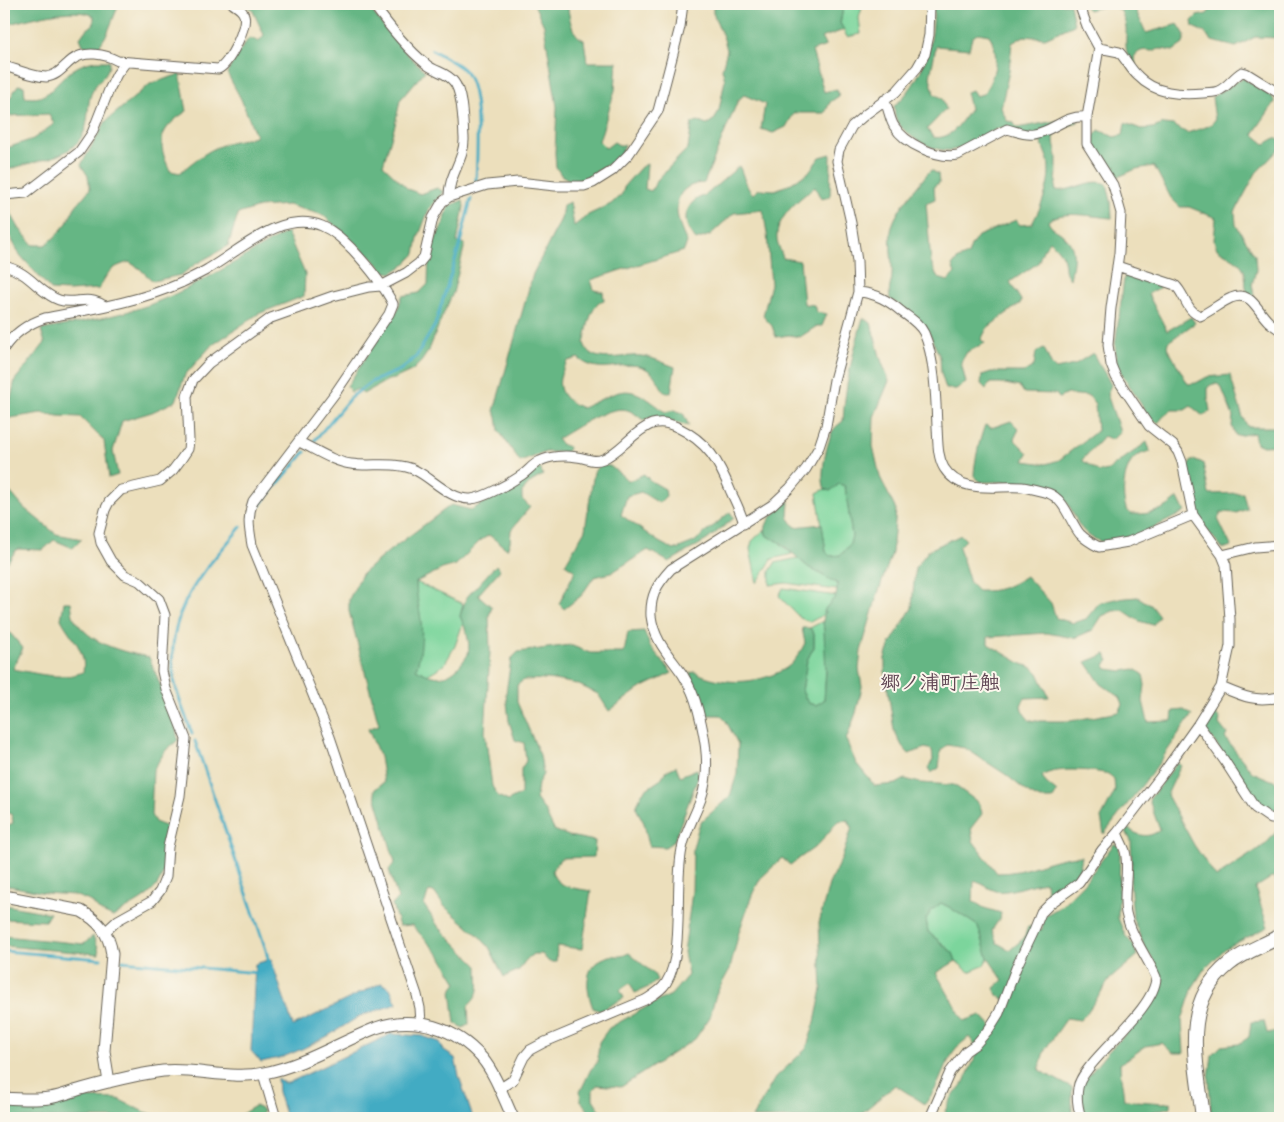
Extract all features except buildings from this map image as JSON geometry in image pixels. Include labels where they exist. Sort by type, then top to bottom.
[{"type":"main road","points":[[1203,1118],[1195,1026],[1198,1010],[1211,983],[1230,963],[1247,952],[1280,936]]},
{"type":"street","points":[[4,66],[46,77],[57,73],[73,59],[98,54],[126,62],[218,69],[228,62],[245,26],[244,16],[240,9],[233,4]]},
{"type":"street","points":[[373,4],[407,47],[428,66],[447,74],[459,91],[464,140],[463,149],[449,187],[449,197]]},
{"type":"street","points":[[105,932],[118,920],[152,901],[160,891],[166,876],[168,847],[180,796],[186,739],[166,689],[162,670],[165,615],[159,599],[139,581],[118,569],[104,550],[99,533],[109,502],[121,490],[160,481],[174,470],[188,449],[188,396],[193,380],[208,364],[271,318],[333,296],[381,286],[419,264],[424,257],[433,218],[442,202],[449,197],[487,185],[518,182],[555,186],[584,186],[593,183],[612,171],[629,154],[658,111],[680,27],[683,4]]},
{"type":"street","points":[[499,1089],[513,1080],[524,1057],[530,1050],[645,1000],[665,985],[671,973],[676,952],[682,848],[704,791],[707,778],[707,757],[698,710],[692,694],[684,676],[662,648],[655,634],[652,617],[653,592],[670,569],[772,505],[806,469],[819,447],[826,426],[834,380],[858,292],[851,223],[837,161],[844,139],[852,126],[896,92],[917,68],[925,54],[930,35],[930,4]]},
{"type":"street","points":[[930,1118],[950,1072],[966,1051],[976,1044],[989,1029],[999,1013],[1016,968],[1041,913],[1051,903],[1079,883],[1198,724],[1222,687],[1230,646],[1226,565],[1222,555],[1193,515],[1182,462],[1178,452],[1173,445],[1149,426],[1116,377],[1111,364],[1108,345],[1117,266],[1120,213],[1113,184],[1087,144],[1088,118],[1099,48],[1087,26],[1079,4]]},
{"type":"street","points":[[1099,48],[1119,52],[1136,75],[1151,86],[1176,94],[1217,91],[1242,72],[1280,94]]},
{"type":"street","points":[[4,195],[26,194],[78,152],[92,133],[109,90],[126,62]]},
{"type":"street","points":[[884,100],[894,127],[910,143],[923,149],[950,156],[958,155],[1007,129],[1025,135],[1034,134],[1043,132],[1068,119],[1088,118]]},
{"type":"street","points":[[4,348],[11,338],[32,323],[45,318],[138,299],[174,286],[208,269],[276,228],[293,223],[310,223],[322,226],[337,235],[368,268],[394,304],[336,392],[253,501],[248,515],[252,545],[330,737],[417,994],[420,1008],[420,1023]]},
{"type":"street","points":[[4,266],[13,268],[28,276],[59,300],[93,301],[105,306]]},
{"type":"street","points":[[1117,266],[1175,285],[1192,311],[1200,316],[1230,299],[1246,296],[1252,300],[1268,322],[1280,330]]},
{"type":"street","points":[[858,292],[878,296],[917,325],[923,332],[934,384],[938,451],[945,469],[951,476],[975,488],[1023,487],[1050,494],[1060,502],[1080,534],[1099,547],[1128,542],[1193,515]]},
{"type":"street","points":[[299,442],[350,464],[402,466],[414,469],[453,494],[473,499],[521,476],[540,461],[563,456],[578,457],[591,461],[602,459],[614,453],[650,425],[661,422],[671,424],[686,431],[711,452],[723,472],[744,524]]},
{"type":"street","points":[[1222,555],[1256,547],[1280,545]]},
{"type":"street","points":[[1222,687],[1251,699],[1265,700],[1280,697]]},
{"type":"street","points":[[1198,724],[1255,808],[1271,818],[1280,816]]},
{"type":"street","points":[[1081,1118],[1077,1098],[1078,1087],[1082,1078],[1097,1058],[1135,1016],[1156,986],[1156,977],[1132,931],[1126,914],[1124,893],[1126,876],[1125,851],[1117,833]]},
{"type":"street","points":[[4,896],[81,911],[95,920],[105,932],[112,954],[104,1051],[109,1082]]},
{"type":"street","points":[[4,1098],[30,1099],[51,1097],[135,1075],[164,1071],[263,1074],[309,1060],[377,1028],[404,1022],[420,1023],[447,1030],[472,1049],[483,1059],[513,1118]]},
{"type":"street","points":[[263,1074],[276,1118]]},
{"type":"street","points":[[269,1096],[270,1118]]},
{"type":"green space","points":[[4,4],[119,4],[107,34],[100,45],[90,48],[83,45],[80,38],[94,24],[94,16],[85,13],[62,13],[4,25]]},
{"type":"green space","points":[[242,4],[367,4],[394,39],[425,71],[400,100],[383,165],[408,189],[420,194],[437,188],[444,192],[429,209],[418,238],[415,254],[392,273],[385,272],[371,257],[323,215],[288,205],[259,207],[238,214],[228,246],[181,275],[153,281],[139,268],[129,262],[110,271],[99,289],[51,290],[20,255],[4,225],[4,209],[8,208],[19,228],[33,245],[45,245],[55,237],[67,223],[75,207],[90,189],[88,176],[81,165],[106,121],[150,84],[180,74],[187,111],[171,124],[163,136],[163,152],[170,171],[180,173],[216,147],[256,136],[241,99],[227,73],[249,38],[259,41],[264,35],[252,9]]},
{"type":"green space","points":[[534,4],[567,4],[573,29],[584,40],[587,62],[617,62],[615,90],[599,141],[606,148],[614,142],[619,145],[625,145],[618,158],[585,179],[571,181],[561,175],[556,167],[557,107],[544,26]]},
{"type":"green space","points":[[713,4],[844,4],[840,23],[844,30],[821,38],[826,46],[812,51],[824,92],[837,89],[839,96],[830,102],[825,113],[794,113],[786,127],[773,133],[761,129],[765,104],[744,95],[738,100],[704,183],[692,185],[684,190],[679,197],[677,214],[687,242],[684,251],[591,280],[594,290],[603,292],[604,300],[595,307],[590,318],[584,343],[587,350],[593,355],[600,357],[645,357],[675,367],[671,393],[664,392],[653,375],[640,366],[596,367],[578,358],[568,361],[560,376],[560,389],[563,395],[582,408],[616,393],[632,392],[641,395],[665,412],[674,410],[683,413],[689,426],[653,417],[643,420],[630,411],[622,409],[613,410],[593,418],[557,439],[561,444],[569,447],[567,452],[546,452],[520,462],[499,431],[494,411],[533,274],[561,219],[563,205],[570,202],[574,226],[588,215],[611,204],[622,194],[625,185],[641,167],[647,164],[645,189],[651,191],[658,179],[688,148],[692,123],[698,121],[706,125],[715,119],[719,110],[725,80],[722,69],[727,50],[713,13]]},
{"type":"green space","points":[[844,4],[863,4],[859,18],[861,34],[847,37],[840,23]]},
{"type":"green space","points":[[933,4],[1070,4],[1074,25],[1045,38],[1024,36],[1012,43],[1009,71],[1001,108],[1007,121],[1013,122],[1017,128],[1056,121],[1079,121],[1059,130],[1055,134],[1057,178],[1055,190],[1100,182],[1107,184],[1111,201],[1112,218],[1088,215],[1061,215],[1048,221],[1052,228],[1065,237],[1072,247],[1073,259],[1070,279],[1062,255],[1050,241],[1043,250],[1038,263],[1010,282],[1022,302],[987,328],[981,340],[985,343],[967,352],[961,362],[966,383],[956,389],[946,389],[941,373],[940,357],[929,333],[916,317],[890,299],[889,290],[892,270],[890,238],[892,226],[903,205],[927,174],[931,170],[938,174],[939,183],[934,186],[935,199],[926,203],[931,263],[938,278],[948,281],[955,273],[952,266],[958,259],[968,255],[971,246],[978,236],[1016,220],[1020,225],[1032,224],[1045,193],[1049,168],[1041,142],[1029,143],[1019,141],[1010,136],[1002,127],[963,147],[941,150],[923,144],[902,127],[896,119],[894,106],[913,85],[920,73],[930,46]],"holes":[[[978,33],[989,35],[993,42],[996,57],[991,81],[983,94],[976,96],[972,90],[966,92],[970,109],[955,129],[945,136],[933,137],[927,129],[946,109],[942,98],[934,94],[930,77],[936,46],[969,49],[972,38]]]},
{"type":"green space","points":[[1083,4],[1133,4],[1146,33],[1178,24],[1185,35],[1183,44],[1173,51],[1158,49],[1154,51],[1140,51],[1134,57],[1136,64],[1127,52],[1126,27],[1121,11],[1111,5],[1088,10]]},
{"type":"green space","points":[[1215,4],[1280,4],[1280,38],[1255,37],[1236,47],[1212,41],[1204,32],[1193,27],[1192,21],[1197,16],[1207,14]]},
{"type":"green space","points":[[95,61],[110,61],[107,71],[95,86],[89,100],[86,127],[78,142],[60,154],[4,172],[4,149],[33,139],[54,124],[49,114],[7,116],[4,124],[4,108],[18,85],[24,86],[25,97],[39,97],[50,91],[75,68]]},
{"type":"green space","points":[[1243,78],[1272,97],[1275,102],[1253,134],[1265,144],[1275,138],[1280,140],[1280,148],[1256,173],[1235,212],[1236,225],[1255,255],[1256,270],[1252,285],[1254,295],[1251,297],[1247,292],[1245,273],[1241,265],[1217,249],[1214,240],[1216,218],[1189,207],[1180,207],[1171,198],[1154,166],[1136,169],[1116,178],[1111,175],[1091,143],[1099,130],[1114,137],[1123,135],[1125,123],[1141,129],[1153,128],[1164,124],[1173,125],[1187,133],[1209,126],[1215,120],[1212,97]]},
{"type":"green space","points":[[831,154],[830,197],[821,199],[815,187],[809,191],[781,221],[777,238],[783,258],[800,261],[804,304],[814,305],[816,312],[827,314],[822,326],[817,326],[800,337],[789,335],[776,337],[772,326],[763,316],[771,284],[767,233],[763,210],[734,213],[710,235],[696,240],[687,227],[687,212],[694,201],[707,194],[739,166],[746,184],[753,194],[759,189],[775,190],[788,185],[808,173],[820,157]]},
{"type":"green space","points":[[463,200],[464,207],[457,242],[465,244],[453,293],[429,350],[413,370],[388,380],[363,394],[358,389],[351,392],[347,386],[398,309],[402,296],[419,293],[428,284],[429,252],[444,222],[449,206]]},
{"type":"green space","points":[[287,232],[305,274],[304,296],[258,314],[211,346],[185,375],[176,401],[152,412],[122,421],[113,451],[118,475],[109,478],[104,441],[80,417],[41,413],[4,419],[4,407],[10,403],[15,380],[45,343],[41,330],[109,316],[167,298],[202,281]]},
{"type":"green space","points":[[1125,272],[1159,285],[1159,288],[1148,294],[1167,331],[1191,317],[1195,323],[1168,342],[1167,347],[1188,384],[1196,383],[1207,377],[1230,375],[1243,418],[1248,427],[1280,427],[1280,445],[1263,446],[1256,443],[1254,433],[1236,436],[1232,426],[1233,416],[1221,386],[1216,384],[1208,387],[1210,411],[1203,416],[1191,406],[1185,410],[1172,410],[1158,423],[1151,420],[1117,366],[1115,346]]},
{"type":"green space","points":[[863,318],[871,323],[889,381],[874,417],[873,446],[880,477],[896,510],[892,553],[861,651],[859,669],[862,687],[856,713],[846,740],[856,763],[875,786],[896,784],[905,779],[920,783],[954,785],[975,800],[980,805],[982,814],[971,828],[973,841],[997,873],[1019,871],[1060,859],[1082,856],[1076,877],[1065,887],[1056,891],[1047,892],[1046,882],[1001,892],[974,881],[973,901],[984,908],[1001,913],[992,930],[997,943],[1010,950],[1024,938],[1028,926],[1042,930],[1044,916],[1060,907],[1084,883],[1114,844],[1119,846],[1118,918],[1125,935],[1134,946],[1137,956],[1110,979],[1080,1020],[1067,1018],[1044,1051],[1039,1070],[1072,1088],[1072,1118],[948,1118],[945,1111],[951,1099],[964,1082],[979,1050],[969,1037],[956,1048],[936,1088],[925,1104],[895,1085],[856,1118],[752,1118],[775,1078],[806,1049],[815,1022],[822,989],[819,923],[829,884],[843,855],[852,827],[848,820],[838,821],[818,845],[790,865],[782,858],[760,879],[752,895],[739,932],[730,969],[716,994],[710,1017],[695,1039],[621,1087],[597,1085],[593,1090],[593,1099],[605,1118],[594,1118],[581,1101],[580,1092],[591,1069],[597,1063],[599,1042],[609,1028],[671,995],[688,975],[684,952],[692,892],[693,848],[702,821],[730,796],[737,774],[738,744],[726,721],[720,715],[705,715],[690,673],[695,672],[716,679],[739,682],[772,675],[787,668],[796,658],[805,643],[802,628],[810,628],[814,634],[814,647],[807,660],[802,691],[808,703],[816,705],[824,700],[826,671],[823,621],[825,609],[836,596],[838,584],[808,567],[780,542],[767,536],[766,526],[776,512],[789,501],[788,517],[795,527],[822,524],[826,552],[830,556],[841,555],[850,544],[852,536],[845,486],[839,484],[830,491],[825,489],[823,476],[826,450],[831,434],[843,421],[848,381]],"holes":[[[941,903],[978,926],[988,958],[1003,980],[994,988],[997,995],[1009,1002],[1003,1015],[993,1028],[981,1015],[964,1021],[936,973],[956,961],[953,953],[928,932],[926,919],[932,910]]]},
{"type":"green space","points":[[1044,348],[1051,364],[1056,369],[1074,365],[1093,353],[1111,385],[1107,394],[1120,432],[1112,440],[1104,436],[1082,460],[1099,472],[1108,470],[1147,442],[1150,451],[1143,453],[1132,461],[1125,477],[1124,503],[1126,509],[1131,514],[1151,513],[1162,509],[1178,498],[1185,512],[1125,539],[1103,542],[1094,539],[1084,531],[1065,500],[1052,489],[1026,483],[981,482],[974,476],[981,436],[985,425],[991,428],[1011,421],[1019,429],[1014,439],[1028,453],[1024,461],[1046,464],[1059,460],[1097,431],[1095,404],[1089,396],[1067,394],[1059,398],[1056,394],[1024,393],[1020,387],[1000,383],[990,383],[986,389],[981,384],[982,375],[991,372],[1024,372],[1034,366],[1036,352]]},
{"type":"green space","points":[[1196,460],[1203,463],[1209,494],[1243,493],[1247,509],[1236,513],[1221,512],[1218,519],[1231,546],[1223,549],[1207,530],[1196,512],[1186,472],[1191,461]]},
{"type":"green space","points":[[599,465],[610,466],[629,481],[644,474],[651,481],[665,489],[666,496],[659,503],[641,492],[627,496],[621,515],[659,542],[674,550],[694,542],[730,512],[734,518],[707,540],[669,562],[648,550],[611,573],[594,577],[581,596],[564,609],[559,604],[575,571],[565,564],[585,530],[594,472]]},
{"type":"green space","points":[[540,468],[543,475],[531,482],[522,492],[522,499],[530,507],[511,530],[507,549],[489,535],[480,541],[456,565],[442,569],[416,582],[422,634],[420,655],[416,669],[428,675],[440,677],[456,670],[468,654],[468,639],[460,616],[466,598],[496,565],[500,570],[478,595],[492,607],[489,616],[490,652],[485,732],[492,786],[498,796],[508,801],[521,794],[521,769],[526,761],[524,743],[515,740],[509,721],[506,693],[511,659],[518,652],[570,645],[590,653],[624,653],[628,632],[644,631],[650,646],[672,673],[639,689],[609,711],[598,694],[577,684],[548,679],[524,680],[517,685],[517,702],[540,755],[543,774],[538,784],[536,799],[545,811],[554,830],[569,836],[595,841],[594,857],[561,858],[552,870],[554,876],[561,884],[591,891],[582,949],[557,946],[556,962],[549,962],[542,954],[533,954],[519,970],[504,977],[489,947],[444,906],[434,892],[429,891],[424,905],[438,926],[478,966],[479,983],[477,993],[468,1006],[469,1024],[463,1028],[455,1023],[451,991],[457,983],[442,958],[412,925],[399,926],[392,905],[398,899],[389,870],[395,862],[375,795],[374,790],[384,782],[380,757],[368,729],[379,725],[349,611],[349,599],[362,574],[389,551],[451,505],[471,510],[511,488]]},
{"type":"green space","points":[[839,484],[845,486],[852,536],[850,544],[841,555],[830,557],[826,552],[817,493],[825,489],[830,491]]},
{"type":"green space","points":[[4,485],[24,508],[56,534],[82,539],[73,548],[54,540],[43,550],[17,549],[4,567]]},
{"type":"green space","points":[[764,530],[767,536],[778,541],[792,554],[772,559],[757,583],[750,549],[752,541]]},
{"type":"green space","points":[[961,535],[966,540],[959,547],[970,583],[978,591],[1004,588],[1026,576],[1051,603],[1056,618],[1073,623],[1086,619],[1099,603],[1115,599],[1138,597],[1152,606],[1159,616],[1153,625],[1139,621],[1123,610],[1113,611],[1102,616],[1093,630],[1074,638],[1047,633],[988,637],[988,644],[1022,664],[1033,668],[1038,673],[1049,697],[1025,698],[1021,705],[1022,711],[1030,721],[1070,721],[1119,712],[1123,704],[1120,697],[1101,684],[1086,662],[1106,654],[1109,661],[1104,664],[1107,669],[1123,671],[1134,669],[1143,674],[1145,685],[1143,701],[1148,722],[1172,721],[1173,711],[1184,710],[1192,715],[1154,770],[1104,834],[1101,818],[1115,791],[1114,779],[1108,774],[1072,770],[1047,773],[1042,776],[1046,783],[1057,792],[1053,799],[1040,799],[965,748],[947,745],[941,750],[939,768],[931,773],[928,768],[933,760],[932,750],[925,748],[909,754],[902,746],[894,730],[885,671],[885,658],[890,644],[912,608],[915,568],[929,550]]},
{"type":"green space","points":[[798,558],[808,567],[838,584],[837,590],[786,583],[770,585],[770,571],[775,563]]},
{"type":"green space","points":[[416,582],[463,604],[460,616],[463,623],[455,646],[444,665],[427,675],[416,669],[419,658],[420,636]]},
{"type":"green space","points":[[783,588],[836,596],[825,609],[823,615],[810,622],[800,618],[779,596]]},
{"type":"green space","points":[[64,602],[71,602],[74,618],[80,627],[97,640],[117,649],[149,657],[174,719],[178,740],[166,750],[153,770],[151,815],[155,822],[168,827],[164,840],[165,861],[163,873],[154,890],[113,917],[100,911],[92,902],[74,895],[46,893],[4,885],[4,827],[13,823],[12,815],[4,811],[4,626],[23,648],[13,669],[57,676],[75,675],[83,672],[83,657],[61,619]]},
{"type":"green space","points":[[823,621],[826,661],[824,701],[816,705],[808,703],[802,691],[807,660],[814,647],[814,634],[810,628]]},
{"type":"green space","points":[[1213,711],[1220,719],[1219,724],[1227,734],[1225,738],[1252,772],[1276,782],[1280,787],[1280,809],[1268,811],[1260,805],[1203,726]]},
{"type":"green space","points":[[1177,763],[1181,765],[1167,795],[1194,845],[1216,877],[1266,844],[1280,827],[1280,889],[1274,876],[1255,888],[1268,927],[1226,948],[1203,971],[1193,987],[1182,1020],[1184,1053],[1173,1053],[1162,1043],[1146,1046],[1120,1064],[1124,1100],[1171,1102],[1171,1107],[1144,1114],[1144,1118],[1084,1118],[1079,1093],[1083,1082],[1106,1054],[1138,1021],[1157,993],[1160,976],[1156,964],[1145,948],[1133,919],[1130,880],[1132,863],[1131,841],[1126,831],[1129,829],[1144,836],[1160,830],[1149,800]]},
{"type":"green space","points":[[676,766],[680,776],[697,769],[699,775],[674,841],[665,847],[649,846],[644,823],[636,808],[645,790],[660,780],[666,771]]},
{"type":"green space","points":[[941,903],[978,926],[988,958],[983,966],[969,972],[956,961],[953,953],[928,932],[926,919],[932,910]]},
{"type":"green space","points":[[4,905],[50,913],[45,921],[4,919]]},
{"type":"green space","points":[[4,936],[84,944],[93,936],[99,954],[4,946]]},
{"type":"green space","points":[[629,953],[654,974],[657,980],[651,986],[635,993],[630,983],[620,990],[624,998],[600,1011],[593,1008],[588,992],[588,977],[591,970],[601,959]]},
{"type":"green space","points":[[1264,1021],[1267,1033],[1280,1032],[1280,1118],[1211,1118],[1209,1077],[1212,1055],[1221,1046],[1239,1044],[1249,1037],[1251,1022]]},
{"type":"green space","points":[[79,1098],[118,1099],[144,1112],[169,1118],[4,1118],[4,1106],[30,1108]]},
{"type":"green space","points":[[255,1106],[263,1110],[261,1118],[238,1118],[245,1112]]},
{"type":"water","points":[[271,959],[293,1026],[381,983],[390,988],[397,1004],[360,1016],[328,1036],[302,1049],[283,1057],[261,1062],[251,1051],[255,964]]},
{"type":"water","points":[[391,1034],[422,1036],[440,1042],[444,1051],[455,1058],[473,1118],[286,1118],[278,1092],[277,1078],[284,1083],[288,1083]]},
{"type":"waterway","points":[[432,50],[461,67],[467,74],[471,84],[477,126],[476,181]]},
{"type":"waterway","points":[[315,440],[350,398],[371,382],[400,370],[416,357],[435,325],[458,251],[471,199]]},
{"type":"waterway","points":[[259,506],[305,452]]},
{"type":"waterway","points":[[192,734],[175,686],[172,655],[175,633],[180,613],[189,595],[212,561],[241,527]]},
{"type":"waterway","points":[[195,741],[269,963]]},
{"type":"waterway","points":[[4,951],[101,959]]},
{"type":"waterway","points":[[122,961],[258,973]]},
{"type":"district","name":"郷ノ浦町庄触","points":[[940,684]]}]
